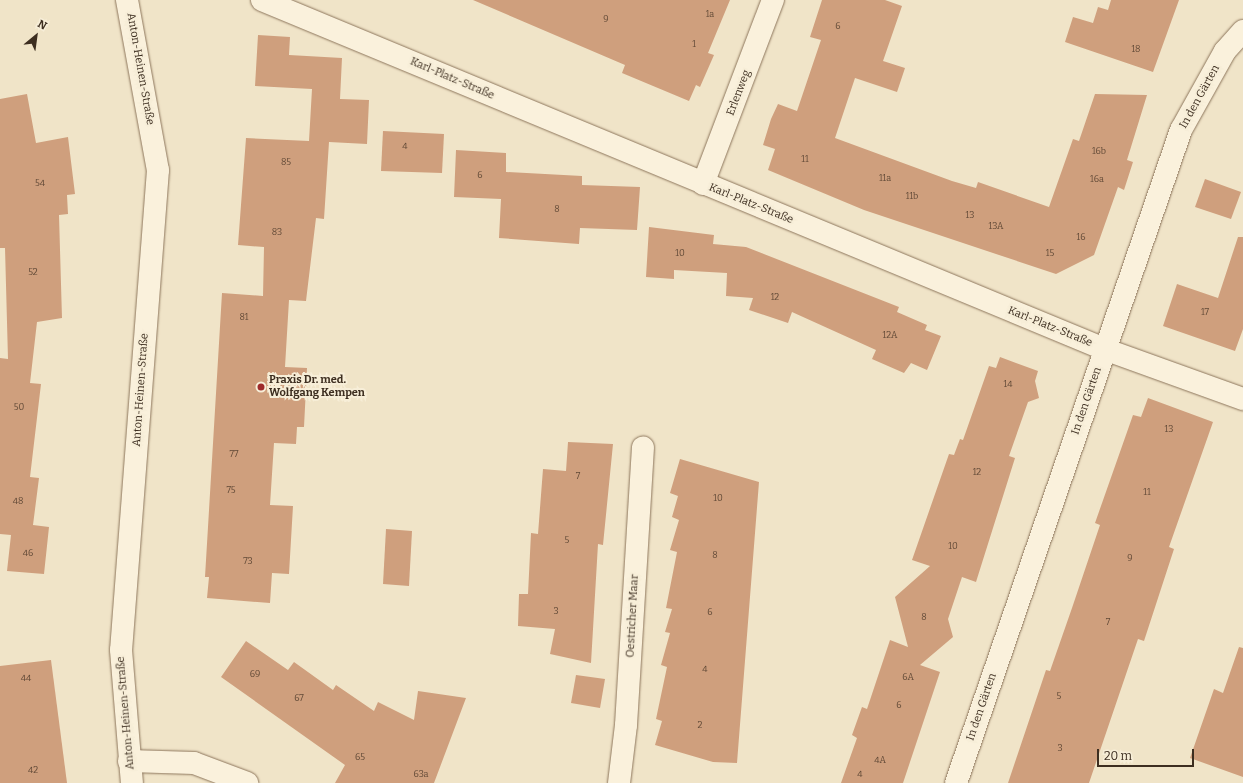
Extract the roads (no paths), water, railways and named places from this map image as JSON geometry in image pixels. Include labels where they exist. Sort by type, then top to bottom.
[{"type":"street","name":"Anton-Heinen-Straße","points":[[127,0],[158,170],[121,650],[132,783]]},
{"type":"street","name":"Karl-Platz-Straße","points":[[262,0],[1104,349],[1243,399]]},
{"type":"street","name":"Erlenweg","points":[[703,184],[773,0]]},
{"type":"street","name":"In den Gärten","points":[[956,783],[1104,349],[1181,130],[1225,52],[1243,30]]},
{"type":"street","name":"Oestricher Maar","points":[[619,783],[626,725],[643,448]]},
{"type":"street","points":[[129,761],[194,762],[247,783]]},
{"type":"place","name":"Praxis Dr. med. Wolfgang Kempen","points":[[261,387]]}]
